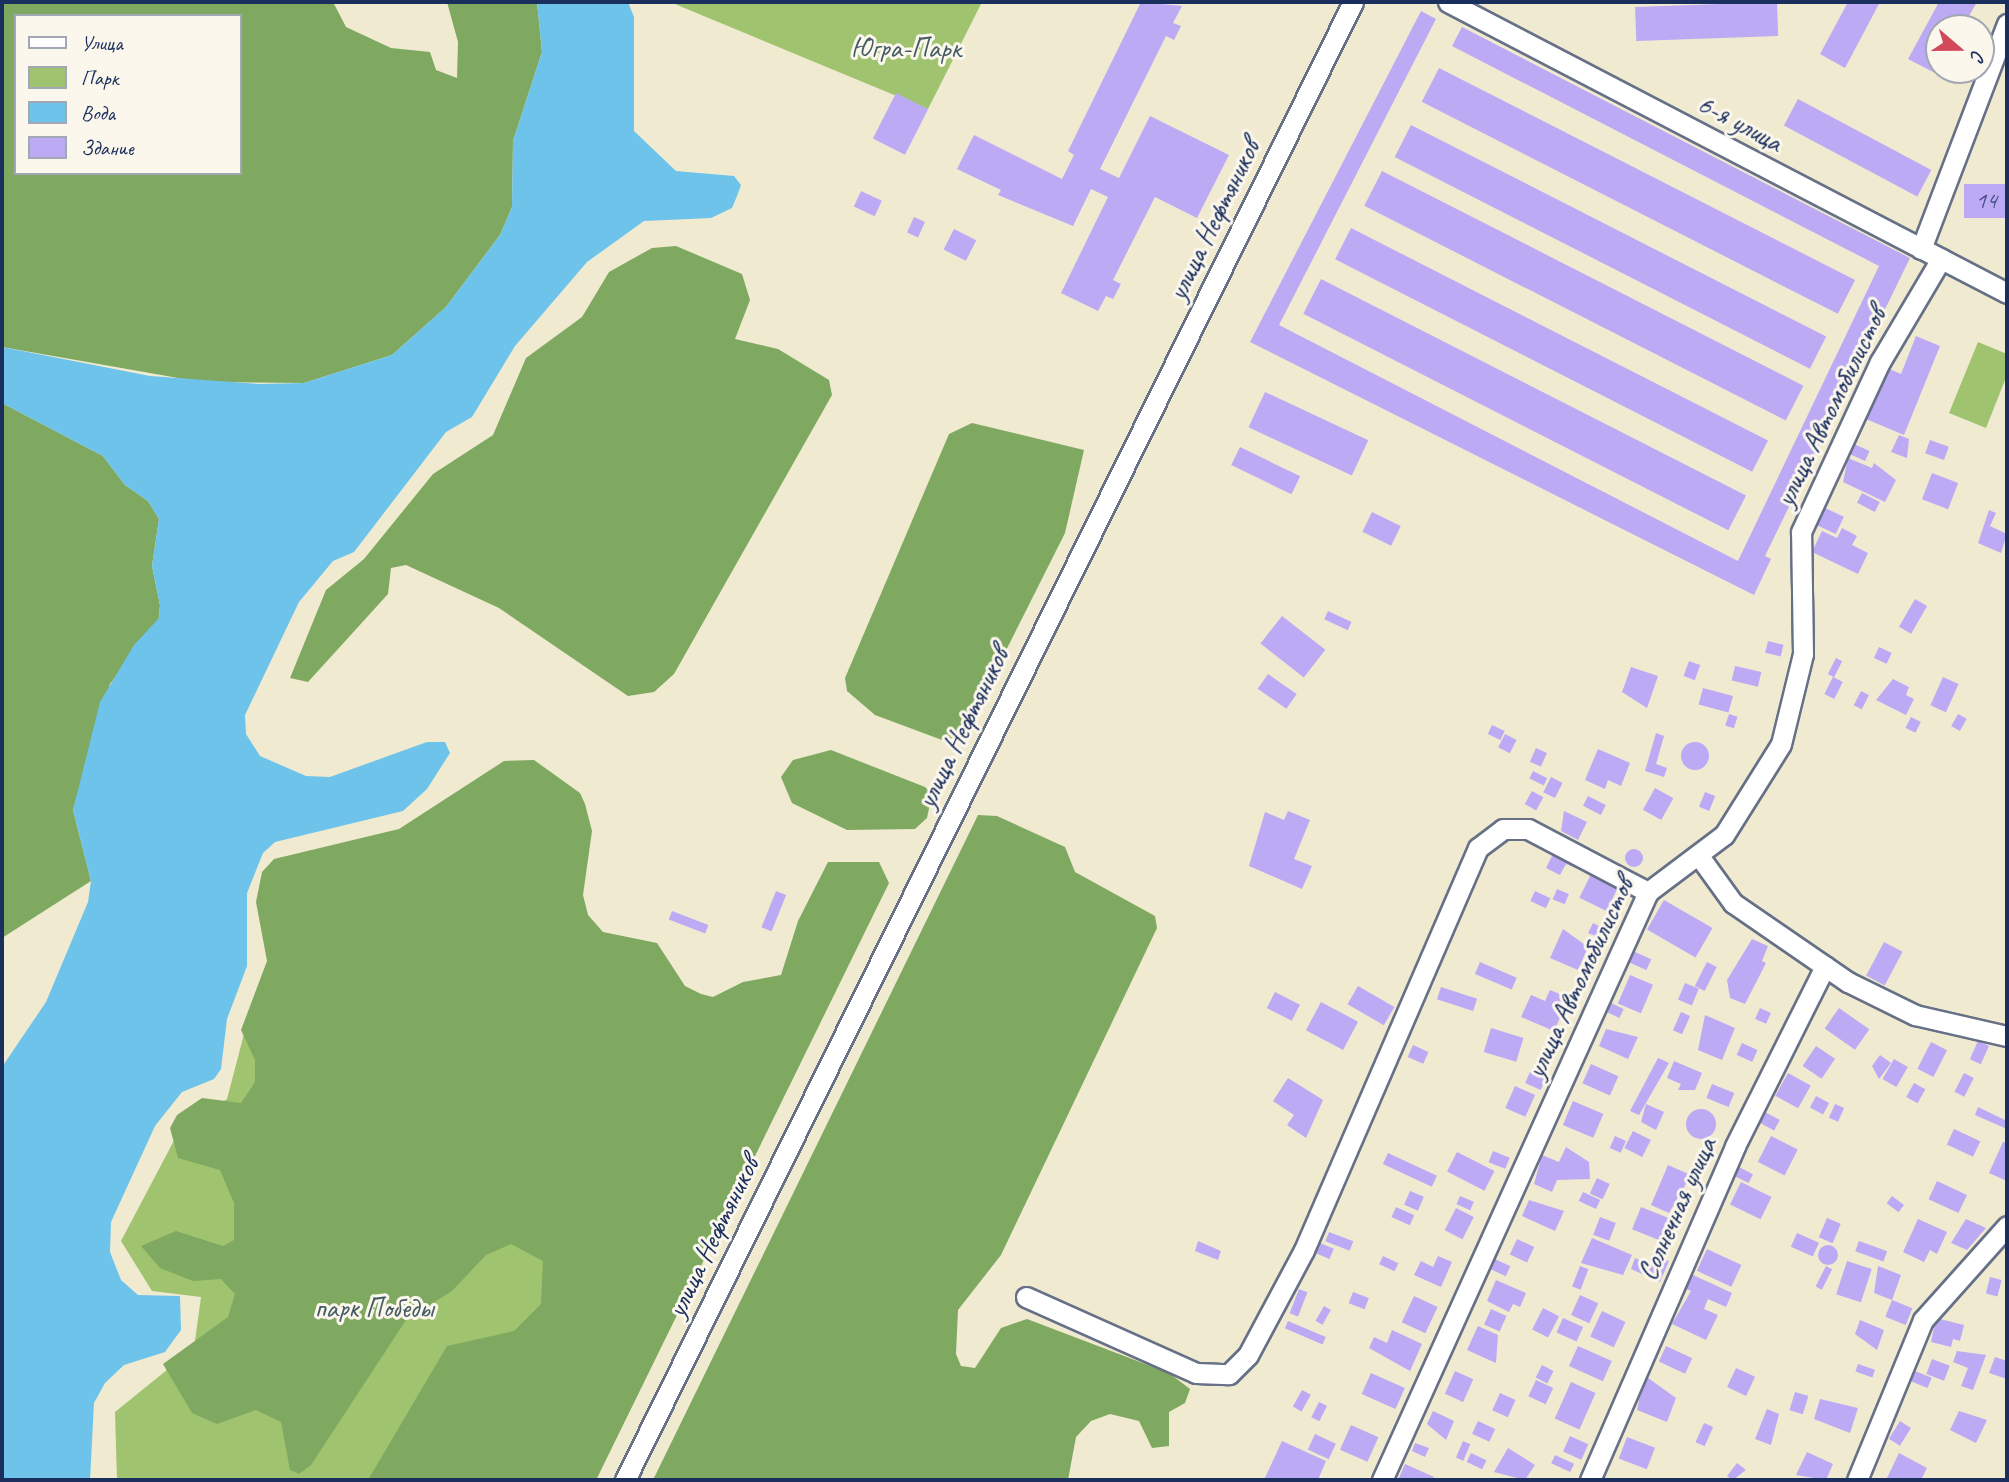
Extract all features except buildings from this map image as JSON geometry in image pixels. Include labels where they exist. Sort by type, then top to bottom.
[{"type":"street","name":"улица Нефтяников","points":[[625,1480],[1353,2]]},
{"type":"street","name":"6-я улица","points":[[1448,2],[2007,293]]},
{"type":"street","points":[[1921,249],[2007,24]]},
{"type":"street","name":"улица Автомобилистов","points":[[1382,1480],[1648,892],[1699,856],[1748,805],[1781,744],[1803,654],[1801,532],[1880,362],[1941,259]]},
{"type":"street","points":[[1026,1297],[1196,1373],[1228,1374],[1248,1355],[1304,1250],[1478,848],[1503,828],[1528,829],[1648,892]]},
{"type":"street","points":[[1699,856],[1734,903],[1825,965],[1915,1015],[2007,1036]]},
{"type":"street","name":"Солнечная улица","points":[[1590,1480],[1735,1146],[1825,965]]},
{"type":"street","points":[[1857,1480],[1923,1320],[2007,1226]]},
{"type":"green space","points":[[2,2],[333,2],[346,27],[391,48],[430,52],[436,70],[457,78],[458,42],[447,2],[537,2],[542,52],[513,141],[512,207],[500,235],[446,307],[392,355],[304,383],[201,382],[2,347]]},
{"type":"green space","name":"Югра-Парк","points":[[670,2],[982,2],[928,109]]},
{"type":"green space","points":[[676,246],[742,274],[750,300],[735,339],[778,349],[829,380],[832,395],[674,674],[654,692],[628,696],[499,608],[406,565],[391,568],[388,594],[308,682],[290,678],[326,590],[364,559],[433,474],[493,435],[526,358],[582,317],[609,272],[652,248]]},
{"type":"green space","points":[[1978,342],[2007,354],[2007,375],[1986,428],[1949,413]]},
{"type":"green space","points":[[2,403],[103,456],[125,485],[148,501],[159,519],[152,566],[160,605],[159,618],[110,684],[73,810],[91,881],[2,938]]},
{"type":"green space","points":[[972,423],[1084,450],[1065,533],[976,710],[953,738],[942,740],[875,715],[847,691],[845,678],[949,434]]},
{"type":"green space","points":[[831,750],[925,787],[932,794],[927,818],[915,829],[847,830],[792,803],[781,777],[793,760]]},
{"type":"green space","points":[[534,760],[580,793],[585,804],[592,831],[583,895],[588,915],[603,932],[657,943],[685,986],[701,994],[713,997],[743,982],[781,975],[798,921],[828,862],[879,862],[889,883],[596,1480],[368,1480],[447,1346],[514,1331],[541,1304],[543,1261],[511,1244],[486,1255],[452,1291],[406,1320],[311,1465],[299,1474],[290,1470],[281,1422],[256,1410],[217,1424],[192,1413],[163,1364],[228,1317],[235,1294],[221,1279],[193,1281],[160,1268],[141,1246],[176,1231],[223,1246],[234,1240],[234,1203],[220,1170],[178,1158],[170,1128],[177,1115],[202,1098],[241,1103],[255,1082],[255,1060],[241,1030],[267,961],[256,902],[262,872],[274,859],[399,829],[504,761]]},
{"type":"green space","points":[[978,815],[997,816],[1065,847],[1075,872],[1155,916],[1157,928],[1001,1255],[958,1310],[956,1354],[961,1366],[975,1368],[1001,1328],[1027,1319],[1169,1373],[1190,1389],[1185,1403],[1169,1412],[1169,1446],[1152,1448],[1139,1421],[1110,1414],[1091,1421],[1076,1437],[1068,1480],[653,1480]]},
{"type":"green space","name":"парк Победы","points":[[249,1015],[682,1304],[596,1480],[117,1480],[115,1412],[194,1348],[201,1297],[152,1291],[121,1241],[178,1133],[227,1099]]},
{"type":"water","points":[[537,2],[628,2],[634,17],[634,131],[676,171],[734,176],[741,185],[732,208],[711,218],[644,221],[587,262],[515,346],[472,417],[446,432],[354,552],[333,561],[299,602],[245,715],[246,734],[260,756],[306,776],[330,777],[427,742],[445,742],[450,753],[427,789],[403,811],[275,842],[263,853],[247,893],[247,966],[227,1019],[221,1069],[214,1079],[182,1092],[155,1126],[111,1222],[110,1252],[121,1280],[138,1295],[180,1296],[181,1330],[165,1352],[124,1365],[105,1383],[94,1403],[90,1480],[2,1480],[2,1067],[46,1002],[88,902],[91,881],[73,810],[100,702],[134,645],[159,618],[160,605],[152,566],[159,519],[148,501],[125,485],[103,456],[2,403],[2,347],[150,376],[259,384],[304,383],[392,355],[446,307],[500,235],[512,207],[513,141],[542,52]]}]
